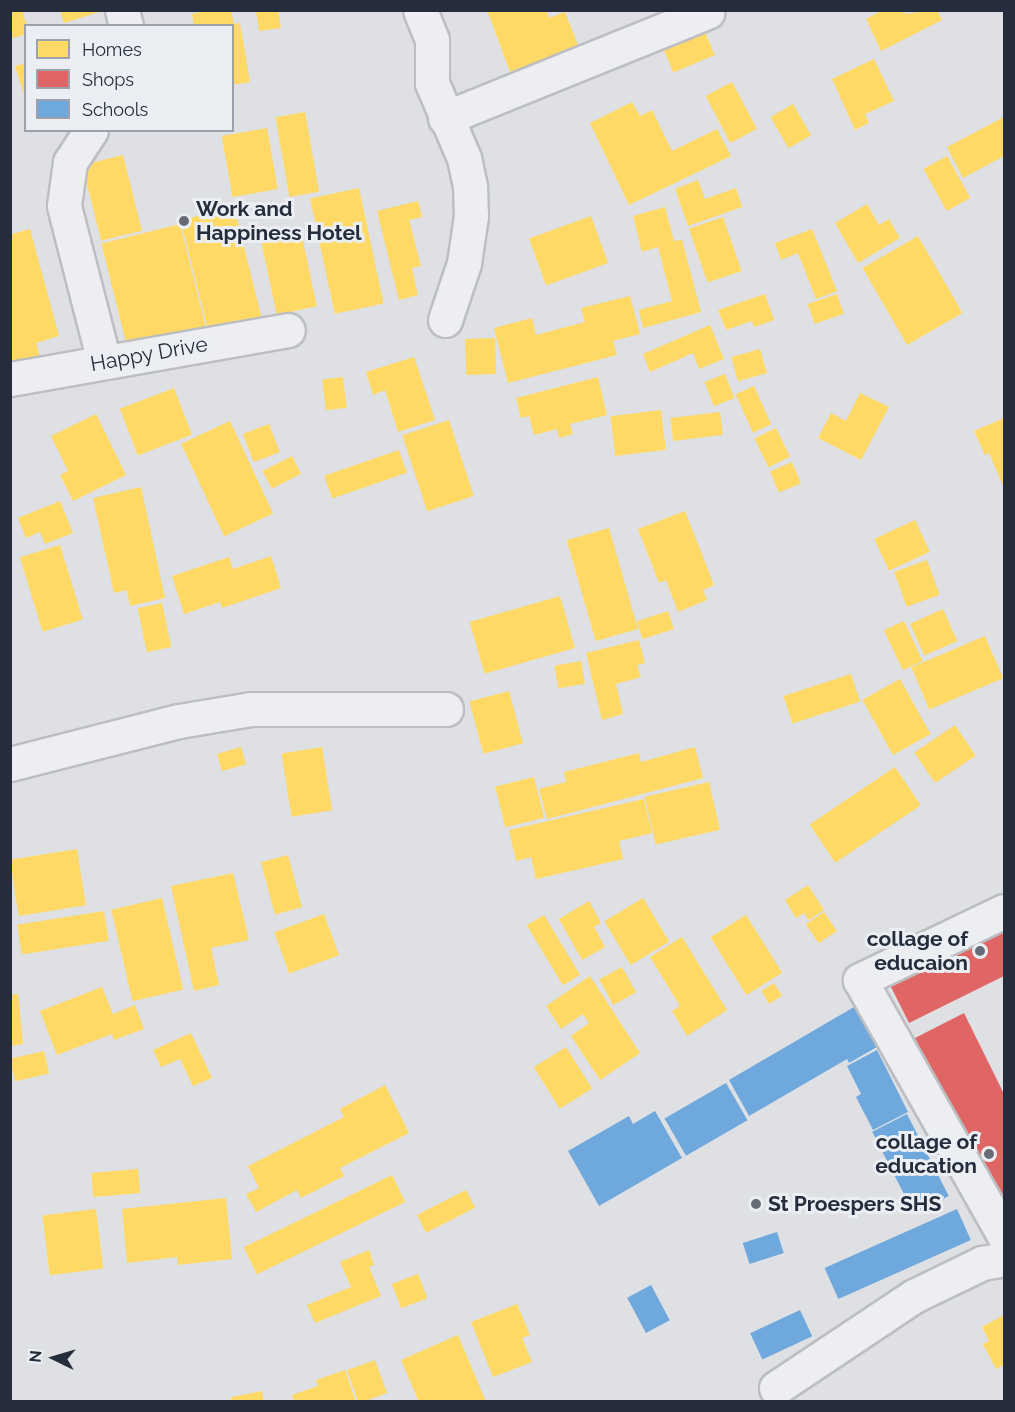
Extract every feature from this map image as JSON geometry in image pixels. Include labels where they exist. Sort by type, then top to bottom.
[{"type":"street","points":[[420,10],[432,40],[432,83],[464,158],[471,216],[464,263],[445,320]]},
{"type":"street","points":[[445,117],[707,12]]},
{"type":"street","points":[[90,132],[70,162],[63,206],[104,362]]},
{"type":"street","name":"Happy Drive","points":[[10,379],[288,330]]},
{"type":"street","points":[[10,764],[179,721],[250,709],[446,709]]},
{"type":"street","points":[[1005,911],[861,980],[1005,1236]]},
{"type":"street","points":[[776,1388],[914,1296],[982,1263],[1005,1259]]},
{"type":"building: Homes","points":[[10,10],[22,10],[26,24],[24,24],[24,35],[10,39]]},
{"type":"building: Homes","points":[[60,10],[102,10],[102,11],[64,23]]},
{"type":"building: Homes","points":[[211,10],[231,10],[234,24],[194,24],[192,14]]},
{"type":"building: Homes","points":[[256,10],[278,10],[281,28],[259,31]]},
{"type":"building: Homes","points":[[487,10],[546,10],[549,18],[565,12],[581,53],[513,80]]},
{"type":"building: Homes","points":[[883,10],[903,10],[905,14],[937,10],[942,20],[881,51],[866,19]]},
{"type":"building: Homes","points":[[240,23],[250,82],[234,85],[234,24]]},
{"type":"building: Homes","points":[[705,32],[715,55],[673,73],[664,50]]},
{"type":"building: Homes","points":[[874,59],[894,101],[865,114],[869,123],[855,130],[832,79]]},
{"type":"building: Homes","points":[[24,64],[24,95],[15,66]]},
{"type":"building: Homes","points":[[732,82],[757,129],[730,143],[706,96]]},
{"type":"building: Homes","points":[[632,102],[640,116],[652,110],[672,151],[717,129],[731,156],[629,205],[590,123]]},
{"type":"building: Homes","points":[[793,104],[811,135],[788,148],[770,117]]},
{"type":"building: Homes","points":[[305,112],[319,192],[290,197],[275,117]]},
{"type":"building: Homes","points":[[1004,117],[1004,156],[963,178],[947,147]]},
{"type":"building: Homes","points":[[267,128],[278,189],[232,197],[222,136]]},
{"type":"building: Homes","points":[[123,155],[142,231],[101,241],[82,165]]},
{"type":"building: Homes","points":[[947,156],[970,198],[947,211],[923,169]]},
{"type":"building: Homes","points":[[698,180],[705,199],[736,188],[742,207],[688,226],[675,189]]},
{"type":"building: Homes","points":[[359,188],[384,303],[335,314],[310,198]]},
{"type":"building: Homes","points":[[418,201],[422,217],[409,220],[421,266],[412,268],[418,295],[399,300],[377,211]]},
{"type":"building: Homes","points":[[867,204],[879,225],[889,219],[900,238],[858,263],[835,223]]},
{"type":"building: Homes","name":"Work and Happiness Hotel","points":[[234,207],[262,319],[208,332],[181,220]]},
{"type":"building: Homes","points":[[665,207],[674,241],[682,240],[701,312],[643,328],[639,310],[672,301],[658,247],[642,252],[633,216]]},
{"type":"building: Homes","points":[[591,216],[608,263],[546,286],[529,239]]},
{"type":"building: Homes","points":[[723,217],[742,271],[708,283],[689,229]]},
{"type":"building: Homes","points":[[180,224],[207,332],[128,351],[101,244]]},
{"type":"building: Homes","points":[[300,227],[317,306],[277,315],[260,236]]},
{"type":"building: Homes","points":[[30,229],[59,336],[36,343],[41,361],[14,369],[10,355],[10,230],[12,234]]},
{"type":"building: Homes","points":[[812,229],[837,291],[816,299],[798,253],[781,260],[775,243]]},
{"type":"building: Homes","points":[[918,236],[962,313],[907,345],[863,268]]},
{"type":"building: Homes","points":[[765,294],[774,320],[754,327],[752,321],[726,330],[718,310]]},
{"type":"building: Homes","points":[[837,294],[844,314],[815,324],[808,304]]},
{"type":"building: Homes","points":[[630,296],[640,334],[613,341],[617,355],[508,383],[494,328],[532,318],[536,335],[585,322],[581,308]]},
{"type":"building: Homes","points":[[710,325],[724,359],[699,369],[693,353],[650,372],[643,354]]},
{"type":"building: Homes","points":[[495,338],[496,374],[466,375],[465,339]]},
{"type":"building: Homes","points":[[760,349],[767,373],[738,381],[731,357]]},
{"type":"building: Homes","points":[[414,357],[435,420],[398,432],[385,390],[373,395],[366,372]]},
{"type":"building: Homes","points":[[725,374],[734,398],[714,406],[704,382]]},
{"type":"building: Homes","points":[[343,377],[347,408],[326,410],[322,380]]},
{"type":"building: Homes","points":[[598,377],[607,415],[570,424],[573,434],[559,438],[557,429],[534,435],[529,416],[521,418],[516,398]]},
{"type":"building: Homes","points":[[754,386],[771,424],[753,433],[736,394]]},
{"type":"building: Homes","points":[[174,388],[192,435],[138,455],[120,409]]},
{"type":"building: Homes","points":[[860,393],[889,407],[861,460],[818,438],[831,413],[846,421]]},
{"type":"building: Homes","points":[[661,410],[666,450],[615,456],[610,416]]},
{"type":"building: Homes","points":[[720,412],[723,435],[673,441],[670,418]]},
{"type":"building: Homes","points":[[96,414],[126,475],[73,501],[60,475],[68,471],[51,436]]},
{"type":"building: Homes","points":[[1004,418],[1004,488],[989,453],[985,455],[974,431]]},
{"type":"building: Homes","points":[[449,420],[474,496],[427,511],[402,435]]},
{"type":"building: Homes","points":[[230,421],[273,513],[224,536],[181,444]]},
{"type":"building: Homes","points":[[269,424],[280,452],[254,462],[243,434]]},
{"type":"building: Homes","points":[[776,428],[790,457],[768,467],[754,439]]},
{"type":"building: Homes","points":[[399,450],[407,473],[332,498],[324,476]]},
{"type":"building: Homes","points":[[292,456],[301,474],[272,489],[263,471]]},
{"type":"building: Homes","points":[[792,462],[801,483],[779,493],[770,471]]},
{"type":"building: Homes","points":[[141,487],[165,598],[130,606],[127,590],[114,593],[93,498]]},
{"type":"building: Homes","points":[[60,501],[73,533],[45,544],[40,532],[26,538],[18,518]]},
{"type":"building: Homes","points":[[685,511],[714,585],[703,590],[707,600],[678,612],[666,580],[659,583],[638,529]]},
{"type":"building: Homes","points":[[915,520],[930,552],[889,571],[874,539]]},
{"type":"building: Homes","points":[[609,528],[638,629],[596,641],[567,540]]},
{"type":"building: Homes","points":[[60,545],[83,620],[43,632],[20,557]]},
{"type":"building: Homes","points":[[271,556],[281,588],[222,608],[220,602],[184,614],[172,576],[229,557],[233,569]]},
{"type":"building: Homes","points":[[927,560],[940,595],[907,607],[894,572]]},
{"type":"building: Homes","points":[[560,596],[575,648],[485,674],[470,622]]},
{"type":"building: Homes","points":[[162,603],[171,647],[147,652],[138,608]]},
{"type":"building: Homes","points":[[943,609],[957,641],[924,656],[910,624]]},
{"type":"building: Homes","points":[[668,611],[674,629],[642,639],[637,621]]},
{"type":"building: Homes","points":[[904,621],[923,661],[903,670],[884,630]]},
{"type":"building: Homes","points":[[985,636],[1003,678],[929,710],[911,667]]},
{"type":"building: Homes","points":[[639,640],[645,663],[637,665],[641,677],[616,684],[623,714],[602,720],[586,653]]},
{"type":"building: Homes","points":[[581,661],[585,684],[558,688],[554,666]]},
{"type":"building: Homes","points":[[851,674],[860,702],[792,724],[783,696]]},
{"type":"building: Homes","points":[[900,679],[931,734],[893,755],[862,700]]},
{"type":"building: Homes","points":[[509,691],[523,743],[483,754],[469,702]]},
{"type":"building: Homes","points":[[955,725],[976,756],[935,783],[914,752]]},
{"type":"building: Homes","points":[[241,747],[246,764],[222,771],[217,754]]},
{"type":"building: Homes","points":[[322,747],[332,810],[292,817],[282,753]]},
{"type":"building: Homes","points":[[695,747],[703,778],[547,819],[539,789],[566,782],[564,772],[639,753],[641,762]]},
{"type":"building: Homes","points":[[895,767],[921,805],[835,863],[810,825]]},
{"type":"building: Homes","points":[[534,777],[544,818],[505,827],[495,787]]},
{"type":"building: Homes","points":[[709,782],[720,830],[656,845],[645,797]]},
{"type":"building: Homes","points":[[644,799],[652,833],[619,841],[623,859],[536,879],[531,857],[516,861],[509,830]]},
{"type":"building: Homes","points":[[77,849],[86,905],[19,916],[10,860]]},
{"type":"building: Homes","points":[[288,855],[302,907],[275,914],[261,862]]},
{"type":"building: Homes","points":[[233,873],[249,940],[211,948],[219,985],[194,991],[171,886]]},
{"type":"building: Homes","points":[[808,885],[824,910],[809,920],[804,913],[796,918],[785,900]]},
{"type":"building: Homes","points":[[162,898],[183,990],[132,1001],[111,910]]},
{"type":"building: Homes","points":[[643,898],[669,942],[631,965],[604,921]]},
{"type":"building: Homes","points":[[589,901],[601,923],[594,927],[605,947],[582,960],[559,919]]},
{"type":"building: Homes","points":[[104,911],[109,941],[22,954],[17,925]]},
{"type":"building: Homes","points":[[824,912],[837,931],[819,943],[806,924]]},
{"type":"building: Homes","points":[[324,914],[339,955],[289,973],[274,932]]},
{"type":"building: Homes","points":[[544,915],[580,975],[563,985],[527,925]]},
{"type":"building: Homes","points":[[746,915],[782,973],[746,995],[710,937]]},
{"type":"building: Homes","points":[[682,937],[727,1010],[687,1036],[672,1011],[680,1006],[650,957]]},
{"type":"building: Homes","points":[[622,967],[636,992],[613,1005],[599,980]]},
{"type":"building: Homes","points":[[590,976],[640,1053],[600,1080],[571,1036],[589,1023],[583,1014],[561,1029],[546,1006]]},
{"type":"building: Homes","points":[[774,983],[782,996],[769,1004],[761,991]]},
{"type":"building: Homes","points":[[102,987],[113,1014],[135,1005],[144,1029],[114,1040],[112,1034],[57,1055],[40,1011]]},
{"type":"building: Homes","points":[[18,994],[23,1044],[10,1046],[10,995]]},
{"type":"building: Homes","points":[[191,1033],[212,1078],[193,1086],[180,1059],[161,1067],[153,1050]]},
{"type":"building: Homes","points":[[566,1047],[592,1089],[560,1109],[534,1067]]},
{"type":"building: Homes","points":[[44,1051],[49,1073],[15,1081],[10,1059]]},
{"type":"building: Homes","points":[[385,1085],[409,1133],[340,1168],[344,1176],[301,1198],[297,1190],[256,1212],[246,1194],[259,1188],[248,1166],[344,1117],[340,1109]]},
{"type":"building: Homes","points":[[138,1169],[140,1193],[93,1197],[91,1173]]},
{"type":"building: Homes","points":[[392,1175],[405,1202],[257,1274],[244,1247]]},
{"type":"building: Homes","points":[[466,1190],[475,1208],[426,1233],[417,1215]]},
{"type":"building: Homes","points":[[226,1198],[232,1259],[178,1265],[177,1257],[127,1263],[122,1209]]},
{"type":"building: Homes","points":[[96,1209],[103,1269],[50,1275],[42,1216]]},
{"type":"building: Homes","points":[[369,1250],[374,1265],[369,1267],[381,1296],[315,1323],[307,1305],[351,1287],[340,1262]]},
{"type":"building: Homes","points":[[418,1274],[427,1298],[401,1308],[392,1284]]},
{"type":"building: Homes","points":[[517,1304],[530,1335],[522,1338],[532,1362],[493,1377],[471,1322]]},
{"type":"building: Homes","points":[[1004,1315],[1004,1365],[996,1369],[983,1344],[989,1341],[982,1327]]},
{"type":"building: Homes","points":[[458,1335],[486,1402],[419,1402],[401,1360]]},
{"type":"building: Homes","points":[[375,1360],[387,1393],[358,1402],[347,1370]]},
{"type":"building: Homes","points":[[345,1370],[356,1402],[294,1402],[292,1395],[318,1386],[316,1380]]},
{"type":"building: Homes","points":[[262,1391],[264,1402],[231,1402],[231,1397]]},
{"type":"building: Shops","name":"collage of educaion","points":[[1004,926],[1004,976],[909,1023],[889,983]]},
{"type":"building: Shops","name":"collage of education","points":[[964,1013],[1004,1094],[1004,1214],[915,1038]]},
{"type":"building: Schools","points":[[854,1007],[877,1047],[849,1063],[847,1059],[749,1116],[729,1080]]},
{"type":"building: Schools","points":[[877,1050],[908,1112],[873,1130],[856,1097],[861,1094],[847,1066]]},
{"type":"building: Schools","points":[[726,1083],[748,1120],[686,1156],[665,1118]]},
{"type":"building: Schools","points":[[655,1111],[682,1158],[599,1206],[568,1151],[629,1116],[633,1124]]},
{"type":"building: Schools","points":[[907,1114],[949,1196],[914,1214],[872,1132]]},
{"type":"building: Schools","points":[[957,1209],[971,1240],[838,1299],[825,1268]]},
{"type":"building: Schools","points":[[777,1232],[784,1253],[750,1264],[743,1243]]},
{"type":"building: Schools","points":[[651,1285],[670,1320],[646,1333],[627,1298]]},
{"type":"building: Schools","points":[[800,1310],[812,1336],[762,1360],[750,1333]]},
{"type":"place","name":"Work and Happiness Hotel","points":[[184,221]]},
{"type":"place","name":"collage of educaion","points":[[980,951]]},
{"type":"place","name":"collage of education","points":[[989,1154]]},
{"type":"place","name":"St Proespers SHS","points":[[756,1204]]}]
